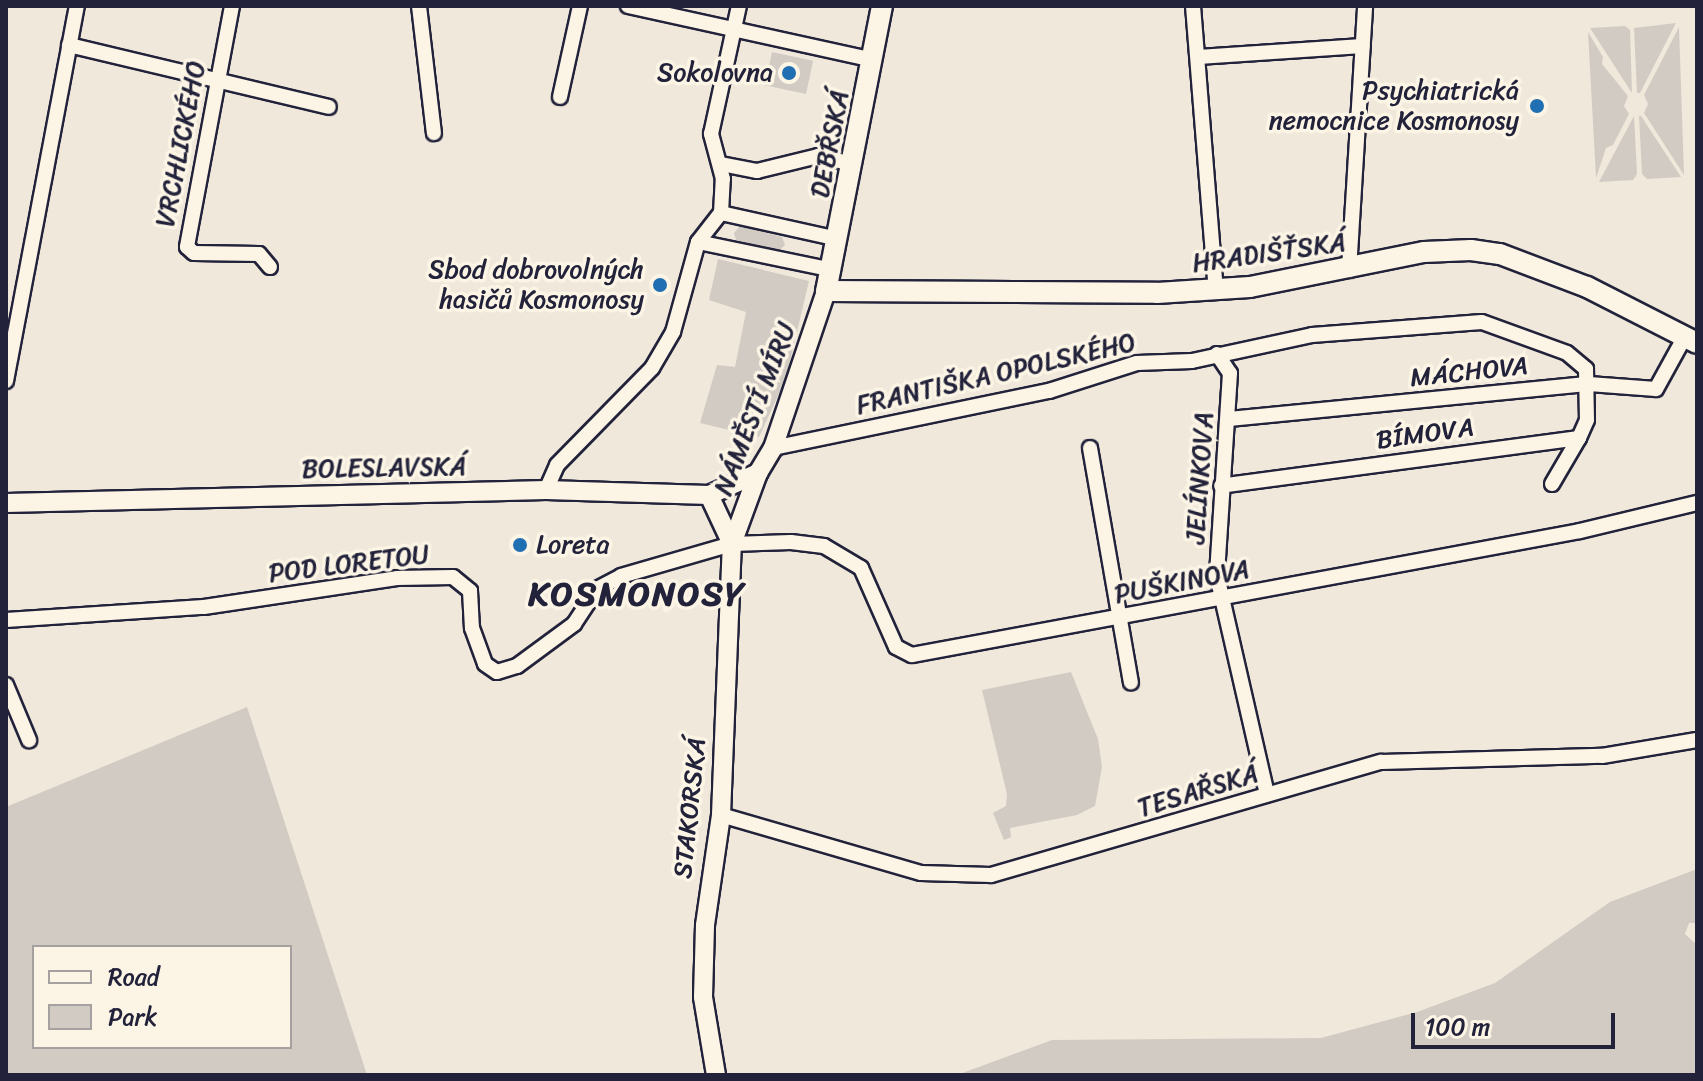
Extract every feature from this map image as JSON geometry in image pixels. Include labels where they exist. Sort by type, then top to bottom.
[{"type":"main road","name":"DEBŘSKÁ","points":[[826,291],[833,270],[882,6]]},
{"type":"main road","name":"HRADIŠŤSKÁ","points":[[826,291],[1216,289],[1349,270],[1424,252],[1500,254],[1587,287],[1693,340]]},
{"type":"street","points":[[6,381],[77,6]]},
{"type":"street","name":"VRCHLICKÉHO","points":[[232,6],[187,247],[194,253],[259,254],[270,267]]},
{"type":"street","points":[[419,6],[434,133]]},
{"type":"street","points":[[560,97],[580,6]]},
{"type":"street","points":[[628,6],[873,60]]},
{"type":"street","points":[[546,490],[557,465],[652,368],[673,332],[698,242],[721,213],[721,164],[711,134],[739,6]]},
{"type":"street","points":[[1193,6],[1216,289]]},
{"type":"street","points":[[1349,270],[1365,6]]},
{"type":"street","points":[[69,45],[329,107]]},
{"type":"street","points":[[1198,57],[1363,46]]},
{"type":"street","points":[[721,164],[757,171],[818,156],[852,164]]},
{"type":"street","points":[[721,213],[838,239]]},
{"type":"street","points":[[698,242],[833,270]]},
{"type":"street","name":"NÁMĚSTÍ MÍRU","points":[[732,544],[758,473],[773,448],[826,291]]},
{"type":"street","name":"FRANTIŠKA OPOLSKÉHO","points":[[773,448],[1049,391],[1137,363],[1217,354],[1312,335],[1482,322],[1567,353],[1586,369],[1589,384]]},
{"type":"street","name":"MÁCHOVA","points":[[1229,419],[1589,384],[1656,389],[1693,340]]},
{"type":"street","name":"JELÍNKOVA","points":[[1217,354],[1230,373],[1229,419],[1221,486],[1219,599],[1267,794]]},
{"type":"street","points":[[1552,484],[1587,420],[1589,384]]},
{"type":"street","name":"BÍMOVA","points":[[1221,486],[1579,438]]},
{"type":"street","points":[[1090,448],[1131,682]]},
{"type":"street","name":"BOLESLAVSKÁ","points":[[6,503],[546,490],[709,495],[734,488],[758,473]]},
{"type":"street","points":[[709,495],[732,544]]},
{"type":"street","name":"PUŠKINOVA","points":[[732,544],[791,542],[824,546],[845,555],[861,568],[904,654],[1120,619],[1580,531],[1697,503]]},
{"type":"street","name":"POD LORETOU","points":[[6,620],[204,607],[397,578],[453,577],[470,591],[472,628],[485,664],[497,672],[517,666],[574,624],[585,601],[621,576],[732,544]]},
{"type":"street","name":"STAKORSKÁ","points":[[716,1075],[703,997],[705,925],[721,815],[732,544]]},
{"type":"street","points":[[6,685],[29,740]]},
{"type":"street","name":"TESAŘSKÁ","points":[[721,815],[921,873],[991,875],[1052,861],[1267,794],[1410,758],[1602,756],[1697,740]]},
{"type":"green space","points":[[1676,23],[1640,93],[1637,93],[1634,28]]},
{"type":"green space","points":[[1625,26],[1630,30],[1632,93],[1590,28]]},
{"type":"green space","points":[[1679,27],[1684,175],[1644,113],[1648,104],[1644,95]]},
{"type":"green space","points":[[1588,32],[1603,57],[1602,64],[1628,96],[1624,106],[1629,114],[1613,145],[1606,148],[1596,178]]},
{"type":"green space","name":"Sokolovna","points":[[772,52],[813,61],[806,94],[765,85]]},
{"type":"green space","points":[[1634,116],[1637,174],[1633,180],[1599,182]]},
{"type":"green space","points":[[1639,116],[1681,177],[1647,179],[1642,174]]},
{"type":"green space","points":[[740,226],[782,237],[785,245],[779,251],[736,240],[734,233]]},
{"type":"green space","points":[[718,259],[809,281],[786,378],[759,437],[700,423],[717,365],[735,367],[746,312],[709,300]]},
{"type":"green space","points":[[1071,672],[1098,739],[1102,767],[1095,806],[1077,815],[1010,828],[1011,837],[1004,840],[993,813],[1006,806],[1007,794],[982,690]]},
{"type":"green space","points":[[247,707],[367,1075],[6,1075],[6,807]]},
{"type":"green space","points":[[1697,869],[1697,923],[1689,923],[1685,934],[1697,945],[1697,1075],[957,1075],[1052,1040],[1321,1038],[1417,1012],[1495,983],[1610,902]]},
{"type":"place","name":"Sokolovna","points":[[789,73]]},
{"type":"place","name":"Psychiatrická nemocnice Kosmonosy","points":[[1537,106]]},
{"type":"place","name":"Sbod dobrovolných hasičů Kosmonosy","points":[[660,285]]},
{"type":"place","name":"Loreta","points":[[520,545]]},
{"type":"district","name":"KOSMONOSY","points":[[637,595]]}]
